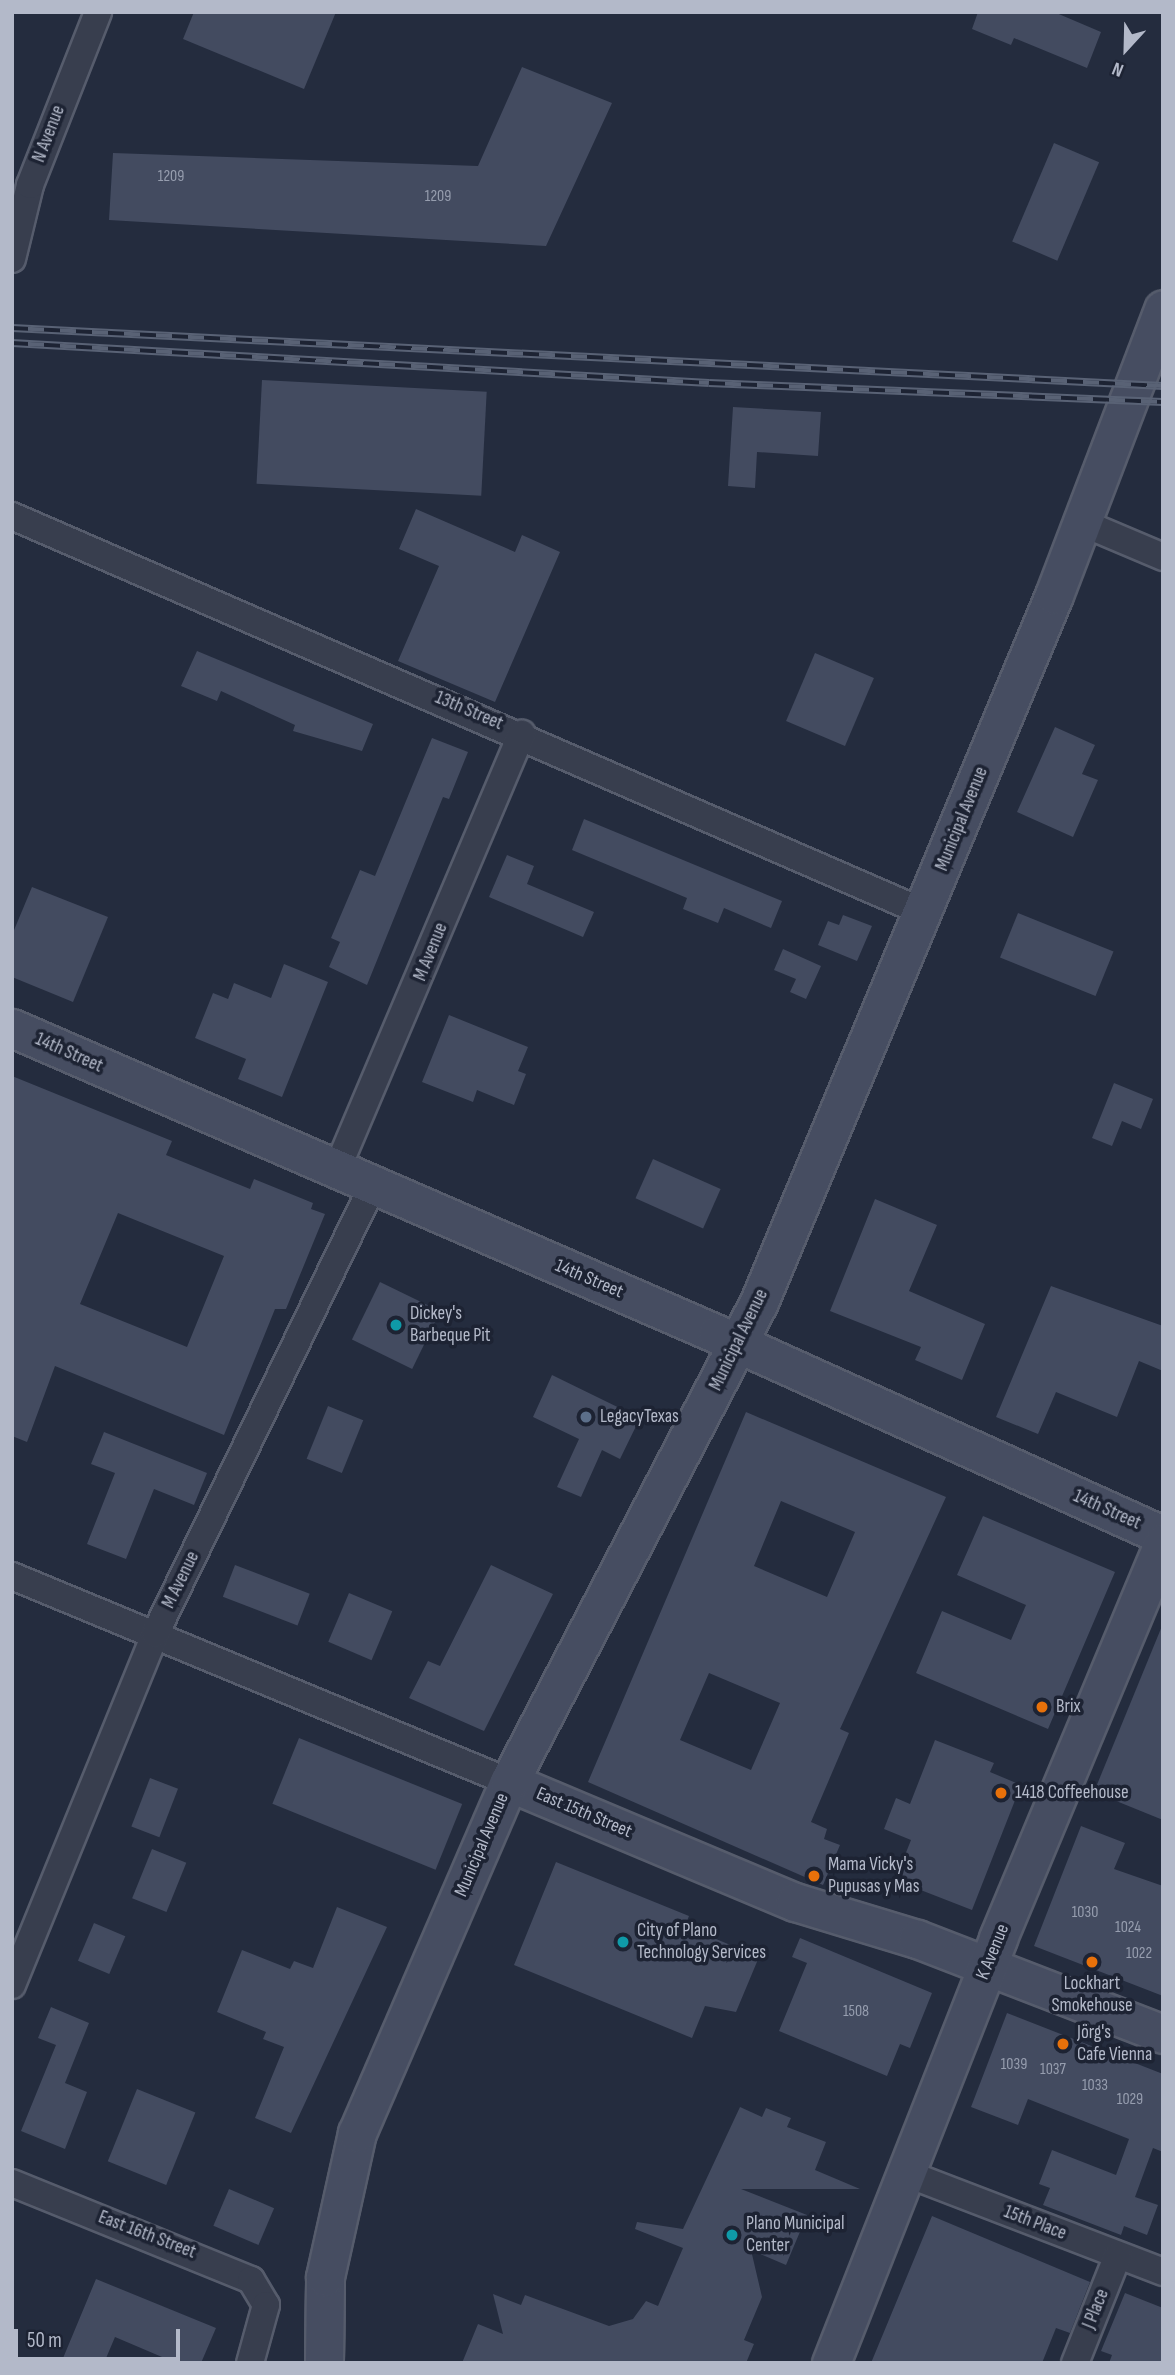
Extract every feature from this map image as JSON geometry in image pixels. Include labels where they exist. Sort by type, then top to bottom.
[{"type":"main road","name":"Municipal Avenue","points":[[324,2363],[325,2277],[357,2133],[509,1782],[738,1343],[923,912],[1083,523],[1163,309]]},
{"type":"main road","name":"14th Street","points":[[12,1028],[738,1343],[1163,1535]]},
{"type":"main road","name":"K Avenue","points":[[831,2363],[908,2174],[987,1965],[1163,1543]]},
{"type":"main road","name":"East 15th Street","points":[[509,1782],[795,1902],[987,1965],[1163,2034]]},
{"type":"street","name":"N Avenue","points":[[12,259],[30,185],[97,12]]},
{"type":"street","name":"13th Street","points":[[12,516],[522,734],[923,912]]},
{"type":"street","points":[[1083,523],[1163,557]]},
{"type":"street","name":"M Avenue","points":[[337,1169],[522,734]]},
{"type":"street","name":"M Avenue","points":[[13,1981],[155,1634],[373,1185]]},
{"type":"street","name":"East 15th Street","points":[[12,1576],[509,1782]]},
{"type":"street","name":"15th Place","points":[[908,2174],[1163,2272]]},
{"type":"street","name":"East 16th Street","points":[[12,2183],[233,2268],[251,2280],[266,2305],[250,2363]]},
{"type":"street","name":"J Place","points":[[1075,2363],[1118,2255]]},
{"type":"building","points":[[194,12],[336,12],[304,89],[183,39]]},
{"type":"building","points":[[978,12],[1054,12],[1101,32],[1087,68],[1014,38],[1011,45],[972,29]]},
{"type":"building","points":[[522,67],[612,103],[546,246],[109,220],[113,153],[478,166]]},
{"type":"building","points":[[1054,143],[1099,162],[1057,261],[1012,241]]},
{"type":"building","points":[[262,380],[487,392],[481,496],[257,484]]},
{"type":"building","points":[[733,407],[821,412],[818,456],[757,452],[755,488],[728,486]]},
{"type":"building","points":[[416,509],[515,552],[522,535],[560,552],[495,702],[398,661],[439,566],[399,549]]},
{"type":"building","points":[[197,651],[373,724],[362,751],[293,731],[295,725],[221,691],[217,701],[181,686]]},
{"type":"building","points":[[815,653],[874,678],[845,746],[786,721]]},
{"type":"building","points":[[1055,727],[1095,745],[1082,774],[1098,780],[1073,837],[1017,812]]},
{"type":"building","points":[[432,738],[468,752],[449,799],[443,797],[367,985],[329,967],[340,942],[331,938],[360,870],[375,876]]},
{"type":"building","points":[[584,819],[782,901],[771,928],[724,908],[718,923],[683,909],[687,898],[572,850]]},
{"type":"building","points":[[507,855],[534,866],[527,884],[594,912],[583,937],[489,897]]},
{"type":"building","points":[[32,887],[108,917],[73,1002],[12,977],[12,935]]},
{"type":"building","points":[[1018,913],[1113,952],[1096,996],[1000,958]]},
{"type":"building","points":[[843,915],[872,926],[857,961],[818,945],[828,921],[839,925]]},
{"type":"building","points":[[783,949],[821,966],[806,999],[790,992],[796,979],[774,970]]},
{"type":"building","points":[[284,964],[328,982],[282,1097],[238,1079],[246,1059],[195,1038],[213,993],[228,999],[234,983],[271,998]]},
{"type":"building","points":[[449,1015],[528,1047],[518,1071],[526,1074],[514,1105],[477,1090],[473,1102],[422,1082]]},
{"type":"building","points":[[12,1076],[172,1141],[166,1155],[250,1189],[254,1179],[313,1203],[311,1209],[325,1214],[286,1309],[275,1309],[224,1435],[55,1366],[27,1442],[12,1436]],"holes":[[[118,1213],[224,1256],[187,1347],[80,1304]]]},
{"type":"building","points":[[1114,1083],[1153,1099],[1141,1129],[1122,1121],[1112,1146],[1092,1138]]},
{"type":"building","points":[[653,1159],[721,1189],[703,1228],[636,1198]]},
{"type":"building","points":[[875,1199],[937,1225],[909,1291],[985,1324],[962,1380],[915,1360],[921,1347],[830,1311]]},
{"type":"building","name":"Dickey's Barbeque Pit","points":[[380,1282],[440,1311],[412,1369],[352,1340]]},
{"type":"building","points":[[1051,1286],[1163,1326],[1163,1371],[1139,1361],[1117,1417],[1056,1392],[1038,1434],[996,1417]]},
{"type":"building","name":"LegacyTexas","points":[[552,1375],[640,1418],[620,1459],[602,1450],[581,1497],[557,1487],[579,1439],[533,1417]]},
{"type":"building","points":[[328,1406],[363,1420],[342,1473],[307,1459]]},
{"type":"building","points":[[746,1412],[946,1497],[840,1729],[849,1733],[811,1822],[827,1829],[824,1839],[840,1845],[823,1885],[588,1782]],"holes":[[[781,1501],[855,1532],[827,1597],[754,1566]],[[709,1673],[780,1703],[751,1770],[680,1740]]]},
{"type":"building","points":[[104,1432],[207,1473],[194,1505],[154,1489],[126,1559],[87,1544],[115,1473],[91,1464]]},
{"type":"building","points":[[983,1516],[1115,1572],[1048,1729],[916,1673],[942,1611],[1011,1640],[1026,1605],[957,1575]]},
{"type":"building","points":[[235,1565],[310,1594],[298,1625],[223,1597]]},
{"type":"building","points":[[491,1565],[553,1594],[484,1731],[409,1698],[428,1661],[440,1666]]},
{"type":"building","points":[[349,1593],[392,1611],[372,1660],[328,1642]]},
{"type":"building","points":[[1163,1626],[1163,1820],[1094,1792]]},
{"type":"building","points":[[299,1738],[462,1804],[436,1870],[272,1804]]},
{"type":"building","points":[[935,1740],[994,1763],[990,1772],[1021,1785],[972,1910],[895,1880],[911,1840],[884,1829],[896,1798],[910,1804]]},
{"type":"building","points":[[150,1778],[178,1789],[159,1837],[131,1827]]},
{"type":"building","points":[[1081,1826],[1125,1843],[1114,1869],[1163,1886],[1163,1996],[1034,1946]]},
{"type":"building","points":[[152,1849],[186,1863],[166,1912],[132,1898]]},
{"type":"building","name":"City of Plano Technology Services","points":[[556,1862],[689,1916],[685,1926],[759,1957],[736,2012],[705,2006],[692,2038],[514,1965]]},
{"type":"building","points":[[337,1907],[387,1927],[291,2133],[255,2118],[284,2047],[263,2039],[266,2032],[217,2012],[242,1950],[290,1969],[294,1961],[313,1968]]},
{"type":"building","points":[[94,1923],[125,1936],[109,1974],[78,1961]]},
{"type":"building","points":[[800,1938],[932,1993],[910,2048],[900,2044],[887,2076],[779,2031],[807,1963],[792,1957]]},
{"type":"building","points":[[51,2007],[89,2023],[65,2083],[87,2092],[65,2149],[21,2131],[56,2045],[38,2038]]},
{"type":"building","points":[[1007,2013],[1163,2074],[1163,2152],[1153,2148],[1135,2197],[1158,2205],[1147,2235],[1124,2226],[1121,2235],[1043,2205],[1050,2188],[1039,2184],[1052,2150],[1116,2175],[1129,2139],[1028,2099],[1018,2125],[971,2107]]},
{"type":"building","points":[[137,2089],[195,2113],[166,2185],[108,2161]]},
{"type":"building","name":"Plano Municipal Center","points":[[740,2107],[762,2117],[766,2108],[791,2118],[787,2127],[826,2142],[815,2170],[860,2189],[741,2189],[807,2215],[786,2265],[751,2250],[762,2297],[744,2340],[754,2344],[746,2363],[462,2363],[478,2324],[503,2334],[493,2294],[521,2305],[525,2295],[609,2326],[633,2319],[646,2301],[658,2306],[683,2248],[635,2229],[637,2222],[683,2229]]},
{"type":"building","points":[[229,2189],[274,2208],[258,2245],[213,2226]]},
{"type":"building","points":[[932,2216],[1090,2282],[1070,2333],[1056,2328],[1042,2363],[871,2363]]},
{"type":"building","points":[[96,2279],[216,2328],[201,2363],[160,2363],[162,2357],[115,2337],[104,2363],[61,2363]]},
{"type":"building","points":[[1125,2293],[1163,2308],[1163,2363],[1109,2363],[1112,2355],[1101,2351]]},
{"type":"railway","points":[[12,328],[1163,386]]},
{"type":"railway","points":[[12,343],[709,383],[1163,402]]},
{"type":"place","name":"Dickey's Barbeque Pit","points":[[396,1325]]},
{"type":"place","name":"LegacyTexas","points":[[586,1417]]},
{"type":"place","name":"Brix","points":[[1042,1707]]},
{"type":"place","name":"1418 Coffeehouse","points":[[1001,1793]]},
{"type":"place","name":"Mama Vicky's Pupusas y Mas","points":[[814,1876]]},
{"type":"place","name":"City of Plano Technology Services","points":[[623,1942]]},
{"type":"place","name":"Lockhart Smokehouse","points":[[1092,1962]]},
{"type":"place","name":"Jörg's Cafe Vienna","points":[[1063,2044]]},
{"type":"place","name":"Plano Municipal Center","points":[[732,2235]]}]
